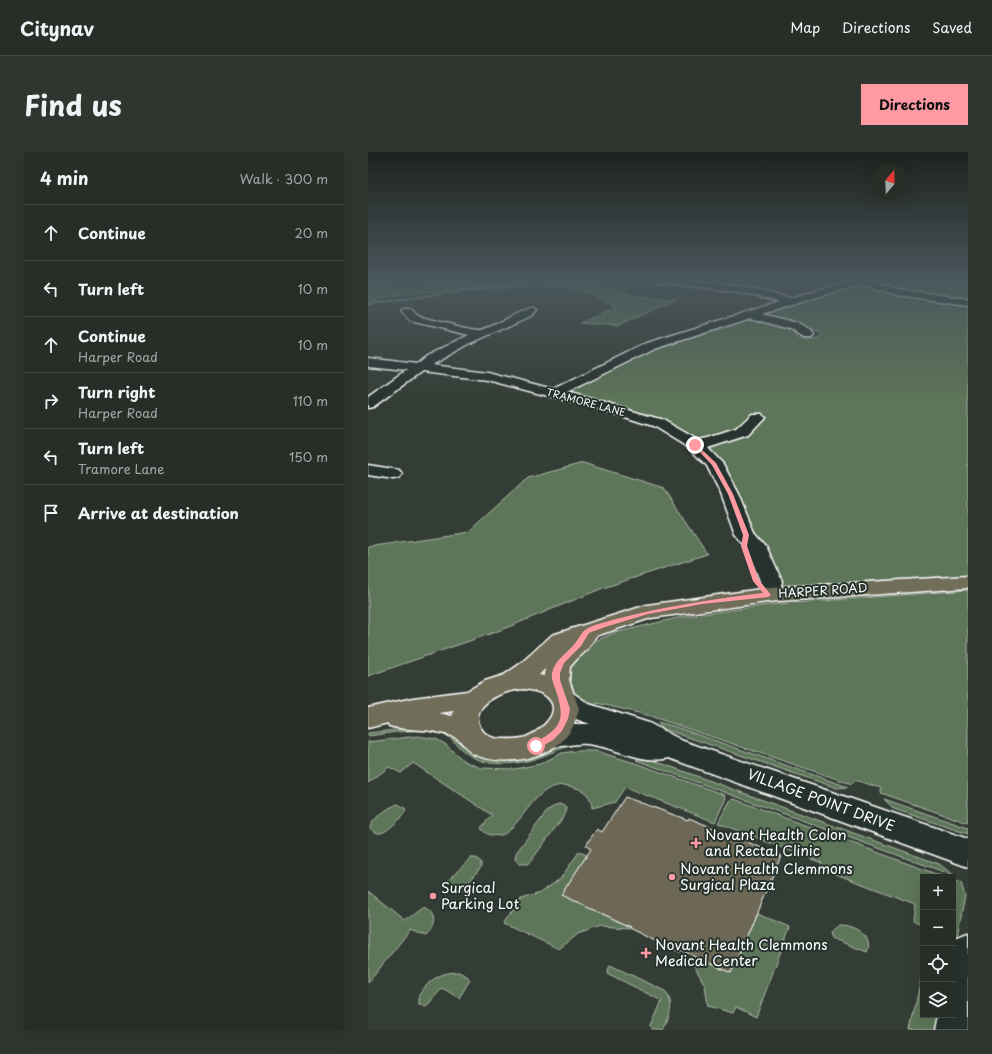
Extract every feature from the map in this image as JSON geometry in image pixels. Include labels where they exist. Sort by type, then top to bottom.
[{"type":"main road","name":"HARPER ROAD","points":[[513,681],[529,670],[560,640],[587,632],[618,620],[668,608],[768,595],[968,582]]},
{"type":"main road","name":"HARPER ROAD","points":[[562,698],[556,680],[558,666],[587,632]]},
{"type":"main road","points":[[513,681],[536,681],[554,689],[562,698],[566,709],[564,719],[559,729],[550,738],[536,746],[519,751],[503,751],[487,748],[475,742],[467,732],[464,721],[467,709],[475,699],[486,690],[499,684],[513,681]]},
{"type":"main road","points":[[374,718],[413,707],[475,699]]},
{"type":"main road","points":[[374,718],[407,721],[430,721],[445,724],[467,732]]},
{"type":"street","points":[[418,320],[481,334]]},
{"type":"street","points":[[368,404],[418,366],[481,334],[515,320]]},
{"type":"street","points":[[555,393],[651,346],[732,320]]},
{"type":"street","points":[[770,320],[794,327],[808,335]]},
{"type":"street","name":"TRAMORE LANE","points":[[368,362],[418,366],[488,376],[611,408],[658,423],[695,445],[714,464],[730,494],[746,535],[744,546],[756,581],[768,595]]},
{"type":"street","points":[[695,445],[711,443],[742,432],[757,417]]},
{"type":"street","points":[[368,470],[393,474]]},
{"type":"street","name":"VILLAGE POINT DRIVE","points":[[562,698],[580,711],[639,730],[673,748],[968,853]]},
{"type":"street","name":"VILLAGE POINT DRIVE","points":[[550,738],[569,734],[589,734],[643,748],[673,748]]},
{"type":"street","points":[[954,1030],[968,950]]},
{"type":"green space","points":[[587,320],[631,320],[618,326],[580,323]]},
{"type":"green space","points":[[744,320],[764,320],[788,327],[795,331],[796,337],[805,340],[816,340],[822,336],[814,331],[778,320],[968,320],[968,576],[846,584],[785,585],[778,580],[697,441],[565,392],[650,348]]},
{"type":"green space","points":[[583,463],[664,488],[707,554],[603,588],[501,630],[368,676],[368,547],[468,532],[528,478]]},
{"type":"green space","points":[[968,590],[968,823],[881,793],[881,788],[855,780],[852,784],[647,715],[597,703],[593,710],[576,702],[564,670],[590,643],[614,633],[681,617],[768,605]]},
{"type":"green space","points":[[658,722],[848,787],[837,788],[661,728]]},
{"type":"green space","points":[[414,728],[446,732],[469,751],[479,756],[501,760],[529,757],[559,745],[578,742],[578,745],[557,750],[526,761],[497,764],[474,758],[462,750],[450,738],[441,734],[409,731],[368,736],[368,733]]},
{"type":"green space","points":[[418,736],[436,739],[445,744],[464,761],[481,768],[515,769],[540,764],[562,753],[575,751],[596,751],[638,764],[725,795],[726,798],[715,822],[625,787],[615,802],[592,808],[590,799],[582,790],[566,785],[555,786],[538,797],[508,831],[502,835],[494,836],[486,833],[481,828],[492,815],[413,763],[401,773],[389,767],[368,783],[368,742]]},
{"type":"green space","points":[[644,757],[939,864],[952,874],[950,874],[636,760]]},
{"type":"green space","points":[[734,799],[936,874],[920,874],[920,924],[913,921],[915,904],[820,868],[822,863],[718,823],[730,801]]},
{"type":"green space","points":[[884,799],[968,828],[968,834],[894,809]]},
{"type":"green space","points":[[398,804],[406,809],[400,819],[392,827],[380,833],[375,832],[370,828],[381,814]]},
{"type":"green space","points":[[558,804],[566,807],[566,813],[531,861],[527,864],[519,864],[515,859],[516,853],[548,810]]},
{"type":"green space","points":[[579,852],[587,855],[561,895],[630,927],[629,928],[600,926],[578,934],[559,949],[504,923],[521,899],[540,893],[560,879]]},
{"type":"green space","points":[[471,858],[476,858],[481,862],[481,867],[463,890],[456,892],[446,882]]},
{"type":"green space","points":[[956,881],[961,883],[965,896],[956,941]]},
{"type":"green space","points":[[368,891],[405,921],[423,907],[431,912],[434,920],[432,928],[426,936],[410,930],[368,983]]},
{"type":"green space","points":[[757,913],[790,927],[756,1017],[736,1007],[733,1013],[708,1006],[705,985],[693,964],[694,956],[731,973]]},
{"type":"green space","points":[[838,925],[849,926],[865,936],[868,940],[869,946],[867,952],[831,938],[830,932]]},
{"type":"green space","points":[[610,965],[665,991],[671,1005],[668,1020],[663,1030],[652,1030],[651,1026],[662,1001],[607,973]]},
{"type":"green space","points":[[459,972],[468,977],[470,980],[459,998],[442,988],[426,1007],[419,1004],[419,995],[431,981],[446,973]]},
{"type":"green space","points":[[920,984],[920,1018],[942,1018],[940,1030],[910,1030]]},
{"type":"building","name":"Novant Health Clemmons Surgical Plaza","points":[[625,797],[688,820],[689,818],[781,856],[731,973],[681,950],[680,952],[653,940],[629,928],[630,927],[561,895],[591,849],[586,846],[590,839],[597,829],[602,832]]},
{"type":"place","name":"Novant Health Colon and Rectal Clinic","points":[[696,843]]},
{"type":"place","name":"Novant Health Clemmons Surgical Plaza","points":[[672,877]]},
{"type":"place","name":"Surgical Parking Lot","points":[[433,896]]},
{"type":"place","name":"Novant Health Clemmons Medical Center","points":[[646,953]]},
{"type":"route","points":[[536,746],[550,738],[559,729],[564,719],[566,709],[556,680],[556,673],[561,661],[578,644],[587,632],[602,625],[648,612],[702,602],[768,595],[756,581],[744,546],[746,535],[730,494],[714,464],[695,445]]}]
